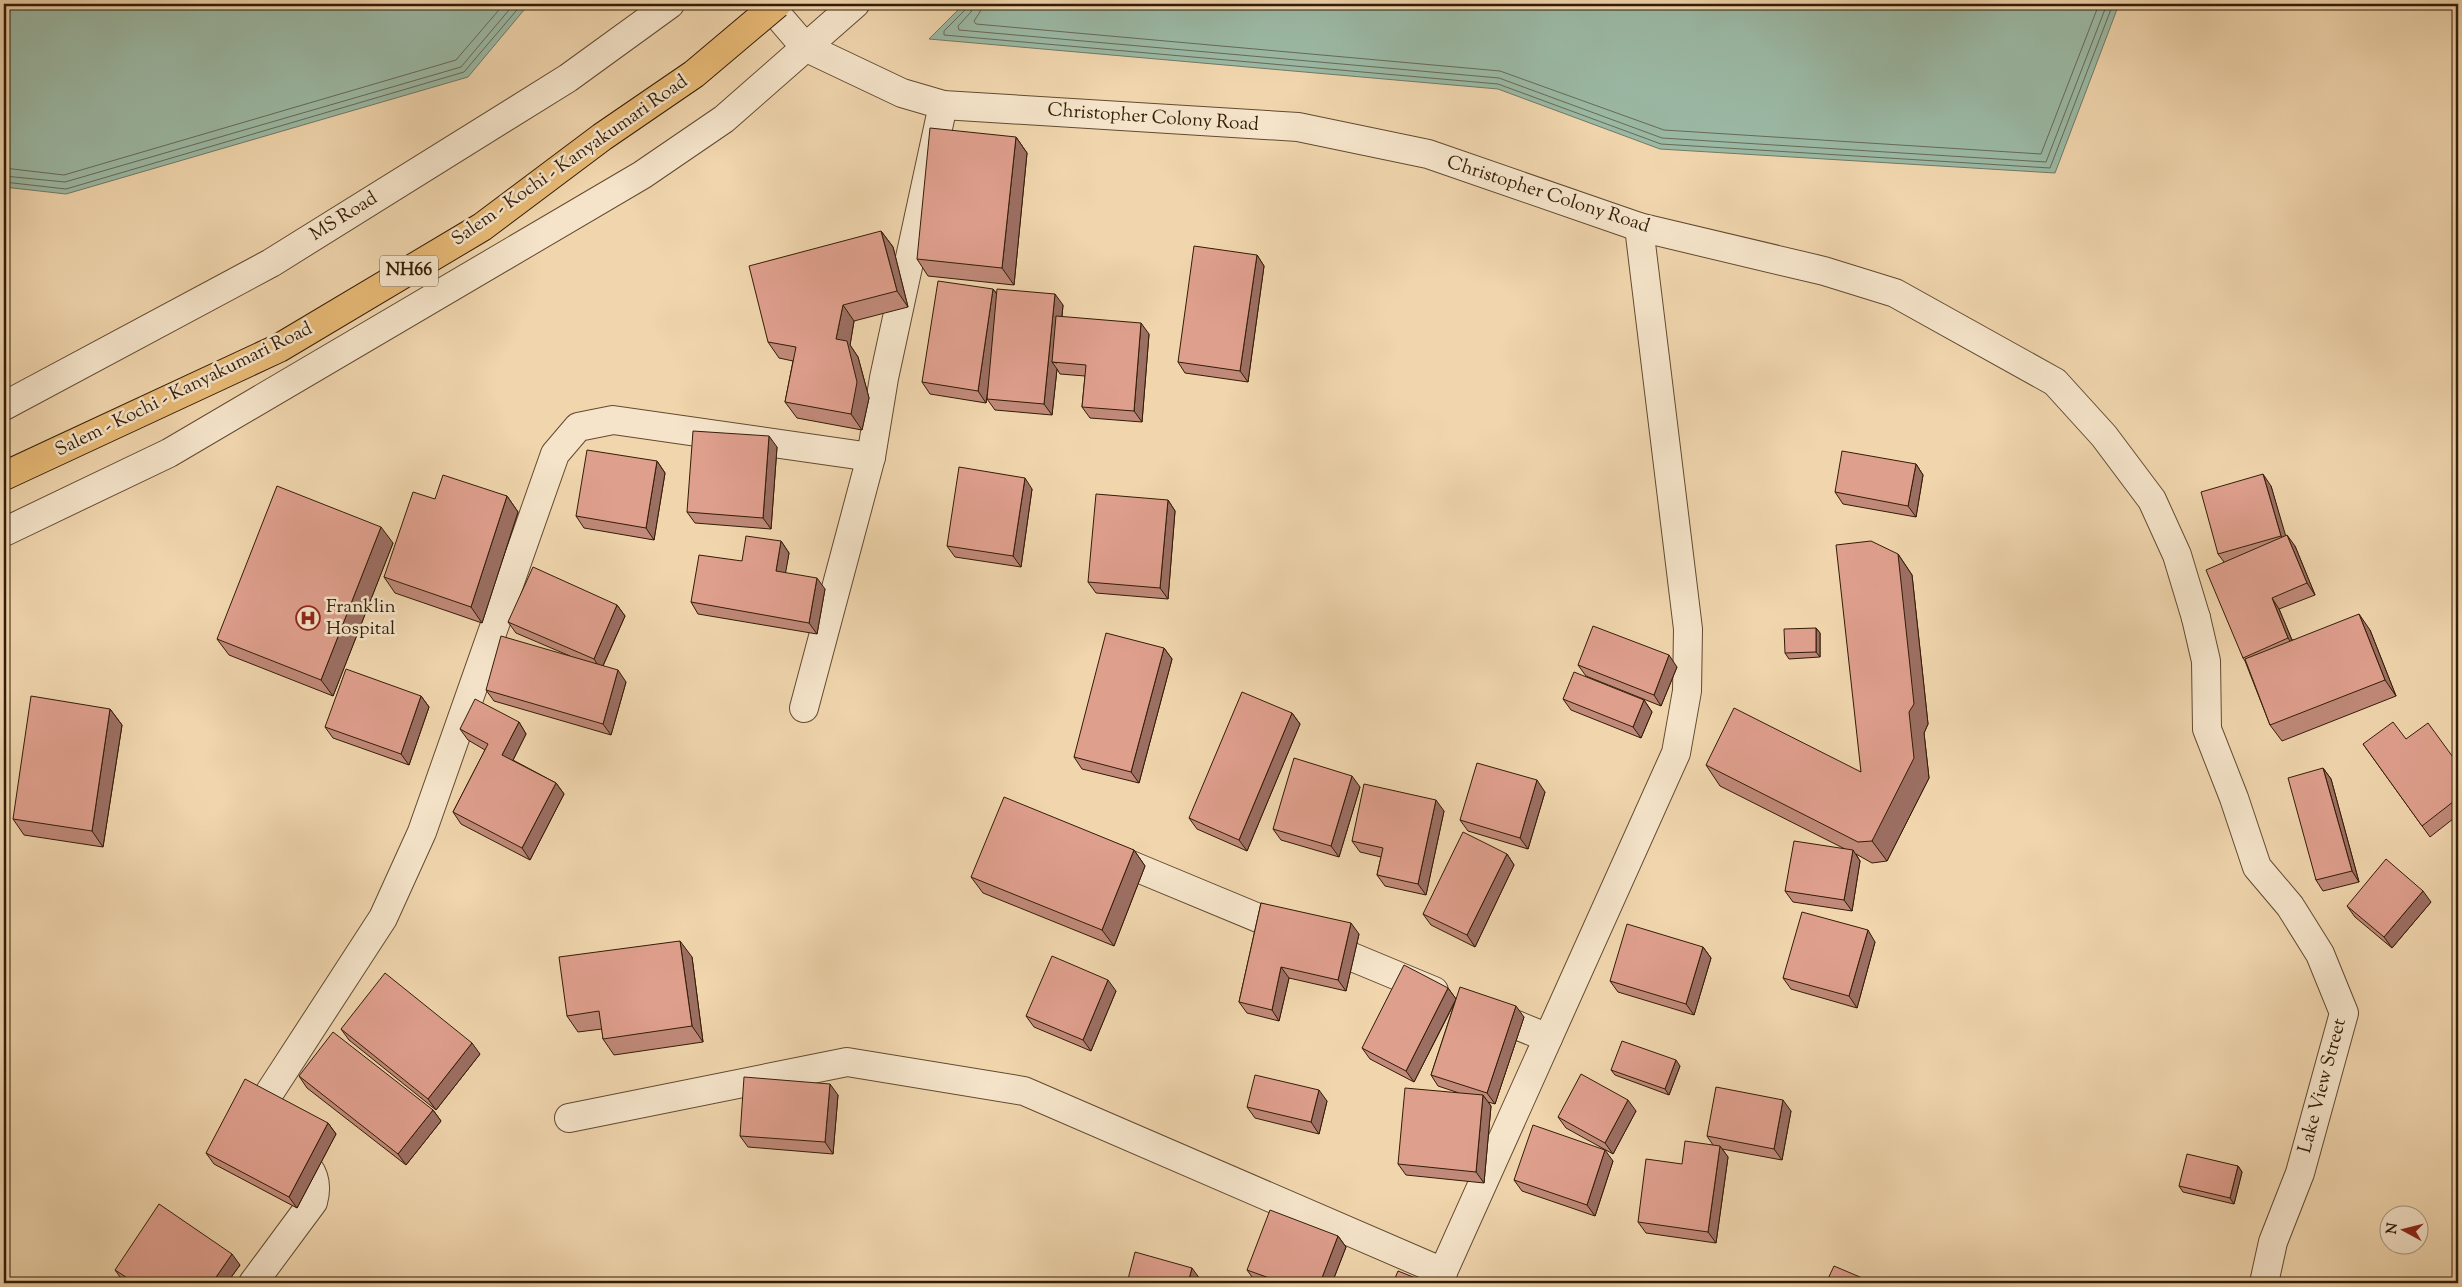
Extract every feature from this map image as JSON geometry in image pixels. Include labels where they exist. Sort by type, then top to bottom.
[{"type":"highway","name":"Salem - Kochi - Kanyakumari Road","points":[[4,476],[279,348],[482,227],[602,137],[694,74],[777,4]]},
{"type":"street","name":"MS Road","points":[[4,406],[270,263],[568,78],[670,4]]},
{"type":"street","name":"Christopher Colony Road","points":[[768,4],[805,47],[902,93],[943,105],[1298,127],[1428,154],[1639,227],[1824,271],[1895,293],[2055,382],[2104,436],[2152,500],[2177,555],[2196,618]]},
{"type":"street","points":[[4,532],[169,453],[642,175],[724,119],[855,4]]},
{"type":"street","points":[[804,708],[871,457],[884,378],[943,105]]},
{"type":"street","points":[[569,1118],[846,1062],[1024,1091],[1441,1277],[1676,753],[1687,691],[1688,628],[1639,227]]},
{"type":"street","points":[[253,1283],[313,1202],[317,1189],[314,1174],[305,1164],[263,1130],[260,1118],[266,1098],[383,918],[418,841],[555,454],[578,427],[613,420],[871,457]]},
{"type":"street","name":"Lake View Street","points":[[2196,618],[2206,661],[2207,729],[2234,798],[2257,867],[2290,906],[2320,954],[2344,1013],[2300,1173],[2273,1242],[2264,1283]]},
{"type":"street","points":[[1082,845],[1548,1038]]},
{"type":"water","points":[[4,4],[529,4],[468,77],[66,194],[4,187]]},
{"type":"water","points":[[964,4],[2119,4],[2055,173],[1660,149],[1498,89],[929,39]]},
{"type":"building","points":[[930,128],[1016,137],[1002,268],[917,259]]},
{"type":"building","points":[[881,231],[897,291],[843,305],[836,339],[847,341],[857,382],[851,414],[785,402],[796,347],[768,342],[749,266]]},
{"type":"building","points":[[1194,246],[1257,255],[1240,371],[1178,362]]},
{"type":"building","points":[[938,281],[993,289],[978,391],[922,382]]},
{"type":"building","points":[[997,289],[1055,294],[1044,404],[987,399]]},
{"type":"building","points":[[1056,316],[1141,323],[1134,411],[1082,407],[1086,365],[1052,362]]},
{"type":"building","points":[[693,431],[769,436],[763,518],[687,512]]},
{"type":"building","points":[[587,450],[657,461],[646,528],[576,516]]},
{"type":"building","points":[[1842,451],[1916,464],[1908,506],[1835,492]]},
{"type":"building","points":[[959,467],[1025,478],[1013,556],[947,546]]},
{"type":"building","points":[[2263,474],[2281,536],[2218,554],[2201,492]]},
{"type":"building","points":[[443,475],[507,496],[471,607],[384,577],[413,492],[435,499]]},
{"type":"building","points":[[277,486],[381,527],[321,680],[217,639]]},
{"type":"building","points":[[1096,494],[1168,500],[1160,588],[1088,582]]},
{"type":"building","points":[[2287,535],[2307,583],[2272,598],[2288,638],[2243,658],[2206,570]]},
{"type":"building","points":[[746,536],[781,541],[776,571],[817,578],[809,623],[691,602],[699,555],[742,561]]},
{"type":"building","points":[[1871,541],[1898,554],[1914,704],[1909,712],[1914,758],[1872,841],[1858,842],[1706,765],[1734,708],[1861,772],[1836,545]]},
{"type":"building","points":[[533,567],[617,605],[594,659],[508,622]]},
{"type":"building","points":[[2359,614],[2385,680],[2270,725],[2245,659]]},
{"type":"building","points":[[1593,626],[1669,655],[1654,695],[1578,665]]},
{"type":"building","points":[[1816,628],[1816,652],[1785,653],[1784,629]]},
{"type":"building","points":[[1106,633],[1164,648],[1131,772],[1074,757]]},
{"type":"building","points":[[501,636],[618,670],[603,724],[486,690]]},
{"type":"building","points":[[346,669],[421,696],[401,754],[325,727]]},
{"type":"building","points":[[1574,672],[1644,700],[1633,727],[1563,699]]},
{"type":"building","points":[[1242,692],[1292,713],[1239,840],[1189,818]]},
{"type":"building","points":[[31,696],[110,709],[92,831],[13,819]]},
{"type":"building","points":[[475,699],[519,722],[502,755],[556,783],[522,848],[453,812],[488,744],[460,729]]},
{"type":"building","points":[[2393,722],[2406,739],[2428,723],[2458,764],[2458,798],[2422,826],[2363,744]]},
{"type":"building","points":[[1294,758],[1352,776],[1331,846],[1273,829]]},
{"type":"building","points":[[1477,763],[1537,780],[1520,838],[1460,820]]},
{"type":"building","points":[[2323,768],[2352,871],[2316,880],[2288,778]]},
{"type":"building","points":[[1364,784],[1436,800],[1418,884],[1377,875],[1383,848],[1352,841]]},
{"type":"building","points":[[1004,797],[1134,850],[1102,930],[971,877]]},
{"type":"building","points":[[1463,832],[1507,854],[1467,935],[1423,914]]},
{"type":"building","points":[[1794,841],[1853,850],[1844,900],[1785,891]]},
{"type":"building","points":[[2386,859],[2423,891],[2384,937],[2347,906]]},
{"type":"building","points":[[1261,903],[1351,923],[1338,980],[1281,967],[1272,1010],[1239,1002]]},
{"type":"building","points":[[1802,912],[1868,930],[1849,996],[1783,978]]},
{"type":"building","points":[[1627,924],[1703,947],[1686,1004],[1610,981]]},
{"type":"building","points":[[680,941],[692,1026],[603,1039],[599,1011],[567,1016],[559,957]]},
{"type":"building","points":[[1052,956],[1108,980],[1083,1040],[1026,1016]]},
{"type":"building","points":[[1404,965],[1448,988],[1406,1071],[1362,1048]]},
{"type":"building","points":[[385,973],[472,1043],[428,1099],[341,1029]]},
{"type":"building","points":[[1460,987],[1516,1006],[1487,1093],[1431,1075]]},
{"type":"building","points":[[333,1032],[433,1110],[398,1154],[299,1076]]},
{"type":"building","points":[[1622,1041],[1676,1060],[1665,1089],[1611,1070]]},
{"type":"building","points":[[1581,1074],[1628,1100],[1605,1143],[1558,1117]]},
{"type":"building","points":[[1255,1075],[1319,1090],[1311,1122],[1247,1107]]},
{"type":"building","points":[[744,1077],[830,1084],[825,1142],[740,1136]]},
{"type":"building","points":[[245,1079],[328,1123],[289,1197],[206,1153]]},
{"type":"building","points":[[1716,1087],[1783,1100],[1774,1149],[1707,1136]]},
{"type":"building","points":[[1405,1088],[1483,1095],[1476,1172],[1398,1164]]},
{"type":"building","points":[[1533,1125],[1605,1150],[1587,1205],[1514,1180]]},
{"type":"building","points":[[1685,1141],[1720,1146],[1708,1232],[1638,1222],[1646,1159],[1682,1164]]},
{"type":"building","points":[[2187,1154],[2238,1166],[2230,1198],[2179,1186]]},
{"type":"building","points":[[159,1204],[232,1254],[212,1283],[135,1283],[115,1270]]},
{"type":"building","points":[[1270,1210],[1338,1236],[1320,1283],[1283,1283],[1247,1270]]},
{"type":"building","points":[[1135,1252],[1192,1268],[1188,1283],[1127,1283]]},
{"type":"building","points":[[1834,1266],[1874,1283],[1826,1283]]},
{"type":"building","points":[[1398,1271],[1423,1281],[1422,1283],[1393,1283]]},
{"type":"place","name":"Franklin Hospital","points":[[308,618]]}]
